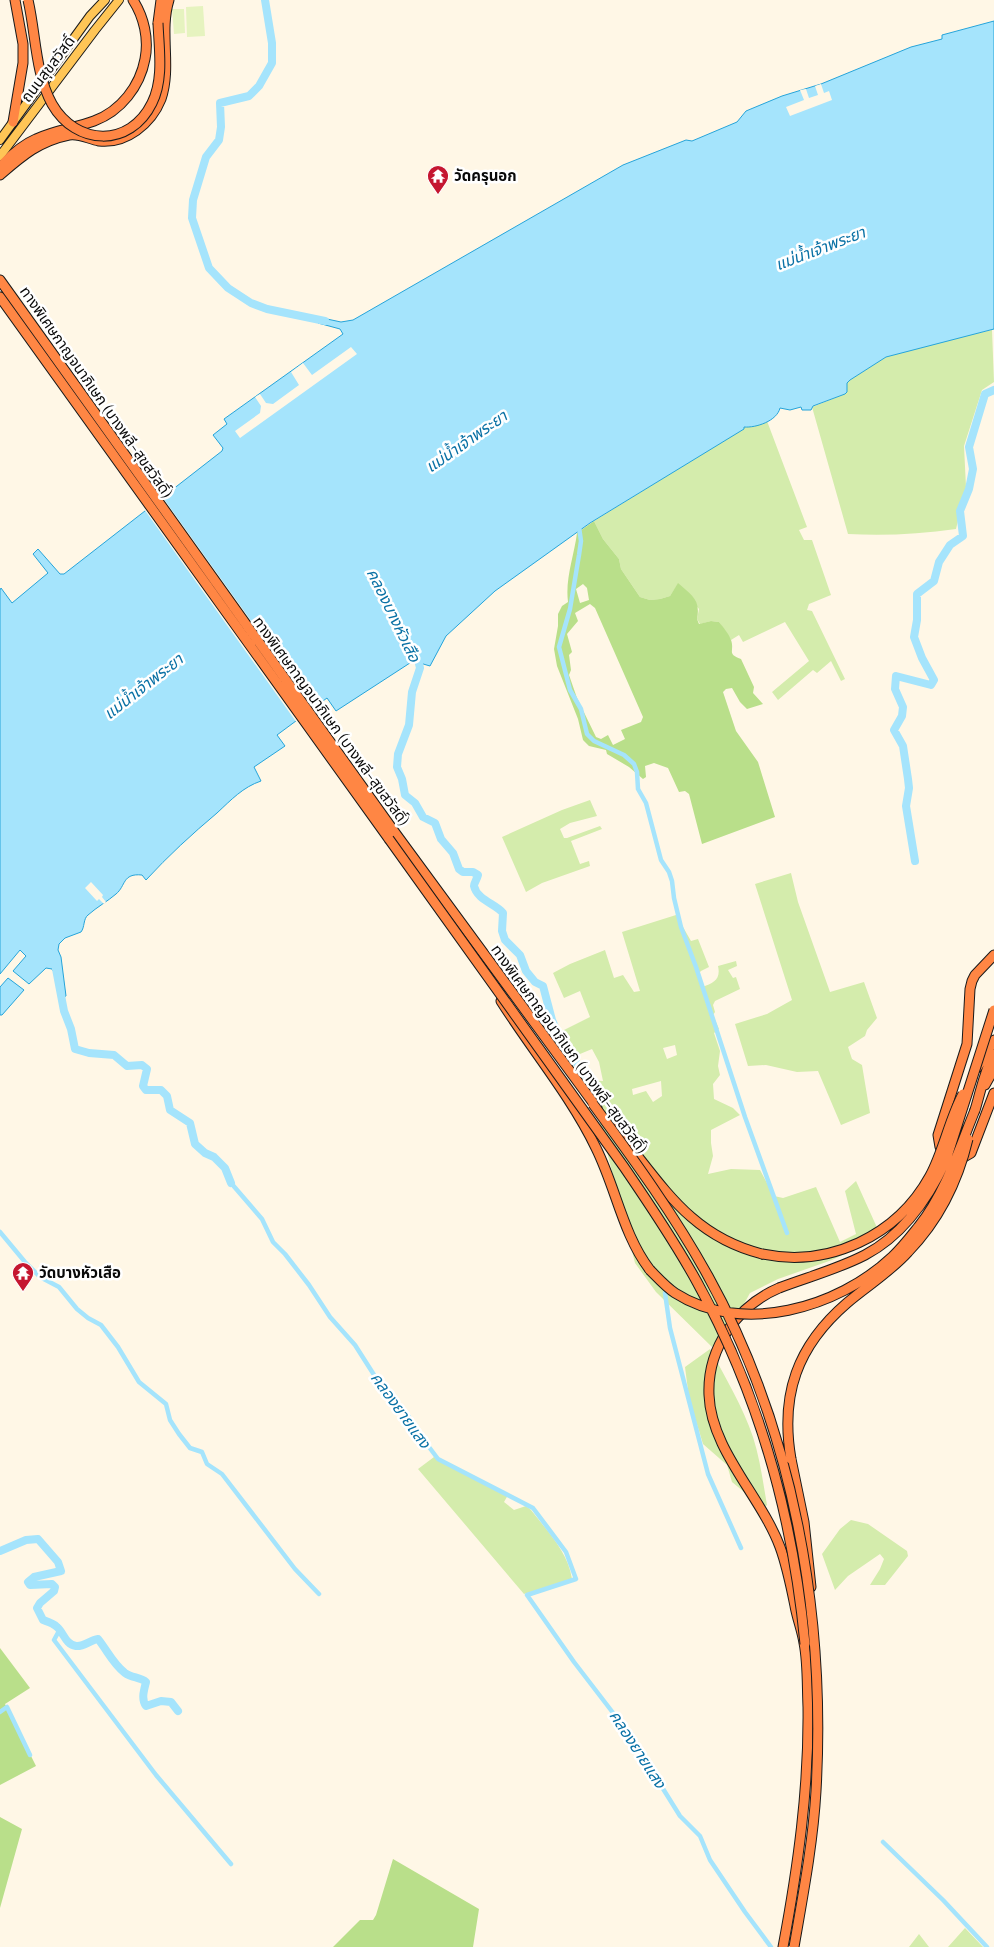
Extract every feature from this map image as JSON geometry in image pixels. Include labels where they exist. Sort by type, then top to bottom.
[{"type":"highway","points":[[13,122],[23,63],[23,44],[15,0]]},
{"type":"highway","points":[[28,0],[38,63],[52,104],[69,124],[82,133],[95,136],[109,136],[120,133],[134,125],[144,116],[152,102],[158,87],[160,66],[158,24],[161,0]]},
{"type":"highway","points":[[0,167],[18,150],[33,140],[61,129],[95,121],[109,114],[122,104],[132,92],[141,77],[146,54],[146,32],[138,8],[133,0]]},
{"type":"highway","points":[[0,175],[30,150],[50,140],[74,135],[99,141],[118,140],[137,131],[149,120],[161,99],[164,87],[166,14],[169,0]]},
{"type":"highway","name":"ทางพิเศษกาญจนาภิเษก (บางพลี-สุขสวัสดิ์)","points":[[0,280],[384,818],[663,1201],[704,1269],[729,1317],[767,1410],[788,1482],[800,1538],[814,1630],[819,1709],[816,1793],[808,1861],[794,1947]]},
{"type":"highway","name":"ทางพิเศษกาญจนาภิเษก (บางพลี-สุขสวัสดิ์)","points":[[0,296],[652,1207],[698,1283],[717,1322],[756,1413],[774,1474],[793,1557],[804,1644],[809,1748],[798,1861],[783,1947]]},
{"type":"highway","points":[[470,953],[583,1124],[606,1170],[632,1242],[640,1257],[673,1292],[707,1308],[739,1313],[788,1310],[828,1298],[868,1275],[892,1257],[920,1225],[948,1177],[975,1110],[987,1068],[994,1054]]},
{"type":"highway","points":[[994,954],[975,975],[970,989],[967,1044],[938,1135],[940,1147],[964,1157],[971,1153],[994,1092]]},
{"type":"highway","points":[[804,1644],[788,1573],[774,1532],[757,1500],[724,1447],[712,1420],[709,1394],[713,1360],[717,1349],[740,1314],[758,1299],[779,1288],[837,1268],[867,1254],[906,1223],[936,1181],[946,1160],[994,1010]]},
{"type":"highway","points":[[593,1104],[629,1145],[670,1197],[702,1227],[725,1241],[750,1251],[774,1256],[799,1258],[824,1254],[858,1244],[887,1227],[905,1210],[923,1189],[931,1175],[956,1109],[994,1040]]},
{"type":"highway","points":[[982,1089],[994,1069]]},
{"type":"highway","points":[[814,1630],[807,1537],[788,1438],[787,1412],[794,1378],[809,1344],[822,1328],[847,1303],[895,1265],[930,1227],[955,1180],[975,1110]]},
{"type":"main road","name":"ถนนสุขสวัสดิ์","points":[[0,140],[90,16],[105,0]]},
{"type":"main road","name":"ถนนสุขสวัสดิ์","points":[[0,156],[95,30],[120,0]]},
{"type":"green space","points":[[203,6],[205,36],[187,37],[186,7]]},
{"type":"green space","points":[[172,9],[184,9],[185,33],[174,34]]},
{"type":"green space","points":[[992,330],[994,382],[982,390],[964,446],[966,487],[956,529],[902,534],[848,534],[812,407],[845,394],[847,383],[850,380],[886,357],[949,339]]},
{"type":"green space","points":[[767,421],[807,527],[799,530],[804,540],[812,540],[831,595],[809,604],[807,610],[812,611],[845,679],[841,681],[831,661],[817,673],[813,670],[778,700],[772,692],[809,661],[785,622],[743,642],[739,635],[731,640],[719,622],[711,621],[700,624],[697,619],[699,609],[678,584],[670,596],[650,600],[640,597],[621,569],[619,559],[603,539],[594,521],[743,429],[743,427]]},
{"type":"green space","points":[[594,521],[603,539],[619,559],[621,569],[640,597],[650,600],[670,596],[678,583],[694,598],[698,607],[697,619],[699,624],[711,621],[719,622],[729,635],[732,644],[732,654],[741,659],[754,687],[753,693],[763,704],[747,709],[740,702],[732,688],[726,689],[723,692],[736,731],[758,762],[775,817],[702,844],[689,794],[685,791],[679,792],[668,768],[654,763],[645,766],[646,777],[643,779],[629,767],[607,754],[606,750],[589,746],[583,740],[578,719],[557,666],[554,649],[558,614],[562,606],[568,602],[569,576],[577,533]],"holes":[[[583,584],[587,588],[589,600],[580,603],[576,589]],[[590,604],[595,608],[643,717],[641,722],[621,730],[625,739],[613,745],[608,735],[601,739],[596,737],[577,698],[569,675],[571,670],[569,655],[572,652],[567,634],[578,621],[575,613]]]},
{"type":"green space","points":[[590,800],[597,816],[570,823],[560,829],[564,838],[567,838],[600,826],[602,829],[571,841],[580,864],[589,861],[590,866],[542,883],[526,892],[502,837],[562,810]]},
{"type":"green space","points":[[791,873],[798,902],[830,992],[864,982],[877,1018],[867,1030],[865,1036],[848,1047],[852,1059],[862,1065],[870,1113],[841,1125],[818,1071],[797,1072],[766,1065],[748,1066],[735,1024],[767,1014],[792,1000],[755,884]]},
{"type":"green space","points":[[676,915],[691,941],[698,939],[709,967],[697,975],[702,987],[716,980],[719,970],[718,966],[736,961],[737,966],[728,970],[733,978],[736,977],[740,989],[715,1001],[713,1005],[715,1012],[713,1015],[719,1029],[714,1033],[720,1051],[718,1066],[720,1075],[713,1084],[714,1099],[733,1108],[740,1115],[711,1130],[713,1156],[708,1174],[731,1169],[760,1170],[774,1196],[783,1198],[816,1187],[840,1242],[856,1234],[845,1191],[856,1181],[879,1232],[851,1251],[832,1260],[778,1279],[750,1293],[739,1313],[712,1347],[656,1292],[635,1263],[589,1080],[603,1081],[599,1062],[592,1049],[568,1059],[552,1036],[590,1017],[580,991],[564,998],[553,973],[570,964],[605,950],[614,978],[623,975],[634,992],[640,991],[622,932]],"holes":[[[675,1045],[677,1055],[667,1059],[663,1048]],[[661,1081],[662,1096],[653,1102],[646,1091],[633,1095],[632,1089]]]},
{"type":"green space","points":[[710,1349],[739,1403],[753,1437],[767,1505],[759,1513],[749,1496],[732,1482],[727,1465],[703,1444],[689,1398],[685,1367]]},
{"type":"green space","points":[[434,1457],[508,1495],[504,1502],[514,1510],[526,1506],[531,1510],[562,1551],[572,1579],[524,1594],[418,1469]]},
{"type":"green space","points":[[851,1520],[868,1524],[907,1551],[908,1556],[885,1585],[870,1585],[884,1559],[880,1554],[848,1576],[835,1590],[822,1554],[840,1529]]},
{"type":"green space","points":[[0,1648],[30,1688],[5,1704],[36,1766],[0,1785]]},
{"type":"green space","points":[[0,1817],[22,1829],[0,1908]]},
{"type":"green space","points":[[393,1859],[479,1909],[473,1947],[333,1947],[360,1920],[373,1920]]},
{"type":"green space","points":[[965,1928],[983,1947],[948,1947]]},
{"type":"green space","points":[[919,1934],[929,1947],[909,1947]]},
{"type":"water","name":"แม่น้ำเจ้าพระยา","points":[[994,21],[994,329],[886,357],[850,380],[847,383],[847,392],[845,394],[813,406],[811,410],[802,410],[801,407],[790,410],[780,408],[775,417],[760,425],[744,427],[744,429],[590,523],[495,591],[446,636],[430,666],[413,661],[336,711],[327,698],[277,735],[285,746],[254,767],[261,781],[243,790],[232,799],[180,845],[146,880],[142,875],[128,878],[116,894],[86,917],[81,932],[65,938],[59,944],[58,950],[61,957],[66,996],[61,998],[58,979],[52,969],[46,968],[29,984],[13,971],[26,956],[20,950],[0,974],[0,590],[1,588],[12,603],[48,573],[33,554],[38,549],[60,574],[64,574],[222,451],[223,448],[213,435],[227,424],[224,419],[343,334],[340,329],[318,323],[313,316],[341,322],[353,320],[623,165],[686,140],[692,141],[737,122],[746,111],[782,96],[821,84],[911,47],[942,39],[942,35]]},
{"type":"water","points":[[8,978],[24,990],[0,1015],[0,987]]},
{"type":"pier","points":[[821,84],[824,93],[829,91],[832,100],[790,116],[786,107],[804,100],[800,90],[806,89],[809,98],[818,95],[815,86]]},
{"type":"pier","points":[[351,347],[357,354],[240,438],[235,431],[260,413],[261,406],[255,397],[260,394],[266,403],[273,404],[299,385],[291,372],[303,363],[312,375]]},
{"type":"pier","points":[[161,495],[315,710],[297,723],[144,509]]},
{"type":"pier","points":[[91,882],[103,895],[102,897],[106,902],[104,904],[99,899],[97,901],[85,888]]},
{"type":"waterway","points":[[265,0],[272,43],[272,63],[259,86],[249,96],[220,103],[221,127],[219,140],[206,157],[193,200],[192,218],[209,268],[228,288],[251,303],[267,309],[325,321]]},
{"type":"waterway","points":[[915,861],[906,806],[909,788],[903,746],[894,730],[902,716],[903,707],[895,689],[896,676],[931,685],[934,680],[922,658],[914,637],[917,620],[917,594],[934,581],[939,562],[950,545],[963,536],[960,511],[969,489],[973,469],[969,447],[985,394],[994,390]]},
{"type":"waterway","points":[[579,527],[581,541],[570,609],[559,647],[570,690],[581,709],[587,734],[594,741],[624,755],[634,764],[637,772],[638,789],[646,803],[661,860],[669,872],[672,881],[681,927],[745,1117],[787,1233]]},
{"type":"waterway","name":"คลองบางหัวเสือ","points":[[417,655],[420,668],[412,692],[409,725],[398,754],[397,767],[402,779],[405,795],[415,803],[423,817],[435,823],[441,839],[453,853],[459,869],[463,872],[473,872],[478,875],[474,886],[479,895],[503,913],[502,931],[505,940],[520,955],[526,971],[535,982],[543,986],[552,1020],[562,1043],[589,1080]]},
{"type":"waterway","name":"คลองยายแสง","points":[[56,969],[64,1011],[71,1029],[75,1049],[89,1053],[114,1055],[127,1066],[142,1065],[147,1069],[143,1086],[146,1090],[161,1090],[167,1096],[170,1110],[190,1123],[195,1144],[205,1153],[214,1157],[225,1168],[231,1183]]},
{"type":"waterway","name":"คลองยายแสง","points":[[231,1183],[262,1219],[273,1242],[309,1285],[330,1317],[355,1345],[390,1400],[400,1406],[409,1417],[415,1435],[426,1443],[438,1459],[533,1508],[566,1552],[576,1579],[527,1595],[574,1662],[627,1731],[680,1816],[700,1836],[710,1860],[771,1947]]},
{"type":"waterway","points":[[0,1232],[40,1277],[59,1287],[77,1309],[101,1325],[118,1347],[139,1382],[166,1404],[170,1420],[190,1448],[202,1452],[207,1464],[222,1474],[295,1569],[319,1594]]},
{"type":"waterway","points":[[665,1293],[670,1328],[708,1474],[741,1548]]},
{"type":"waterway","points":[[0,1551],[26,1540],[38,1539],[58,1562],[61,1571],[34,1577],[28,1582],[30,1585],[52,1584],[55,1587],[54,1591],[37,1608],[43,1620],[59,1629],[72,1645],[82,1645],[98,1639],[121,1669],[128,1675],[146,1682],[143,1697],[146,1706],[161,1701],[171,1702],[178,1711]]},
{"type":"waterway","points":[[60,1629],[54,1640],[156,1775],[231,1864]]},
{"type":"waterway","points":[[0,1712],[7,1707],[30,1755]]},
{"type":"waterway","points":[[883,1842],[943,1900],[987,1947]]},
{"type":"place","name":"วัดครุนอก","points":[[438,195]]},
{"type":"place","name":"วัดบางหัวเสือ","points":[[23,1292]]}]
